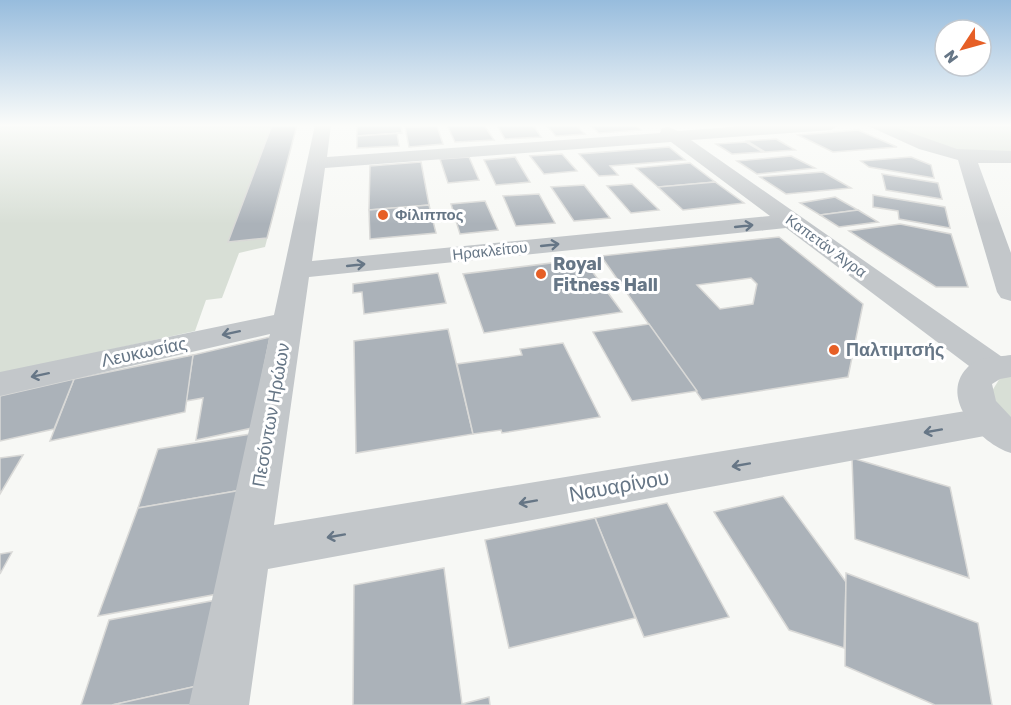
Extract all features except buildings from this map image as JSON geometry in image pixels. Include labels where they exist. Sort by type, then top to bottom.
[{"type":"street","name":"Πεσόντων Ηρώων","points":[[219,705],[318,158]]},
{"type":"street","points":[[317,163],[373,158]]},
{"type":"street","name":"Καπετάν Άγρα","points":[[704,158],[1002,367]]},
{"type":"street","points":[[971,158],[967,158],[1011,292]]},
{"type":"street","name":"Ηρακλείτου","points":[[297,270],[791,221]]},
{"type":"street","name":"Λευκωσίας","points":[[0,384],[288,321]]},
{"type":"street","points":[[1001,430],[978,406],[973,393],[975,383],[981,374],[1002,367]]},
{"type":"street","name":"Ναυαρίνου","points":[[247,551],[1001,430]]},
{"type":"shaded area","points":[[0,158],[288,158],[265,247],[239,253],[222,298],[206,300],[195,331],[0,374]]},
{"type":"shaded area","points":[[1011,374],[1011,422],[999,411],[992,391],[1000,378]]},
{"type":"place","name":"Φίλιππος","points":[[383,215]]},
{"type":"place","name":"Royal Fitness Hall","points":[[541,274]]},
{"type":"place","name":"Παλτιμτσής","points":[[834,350]]}]
